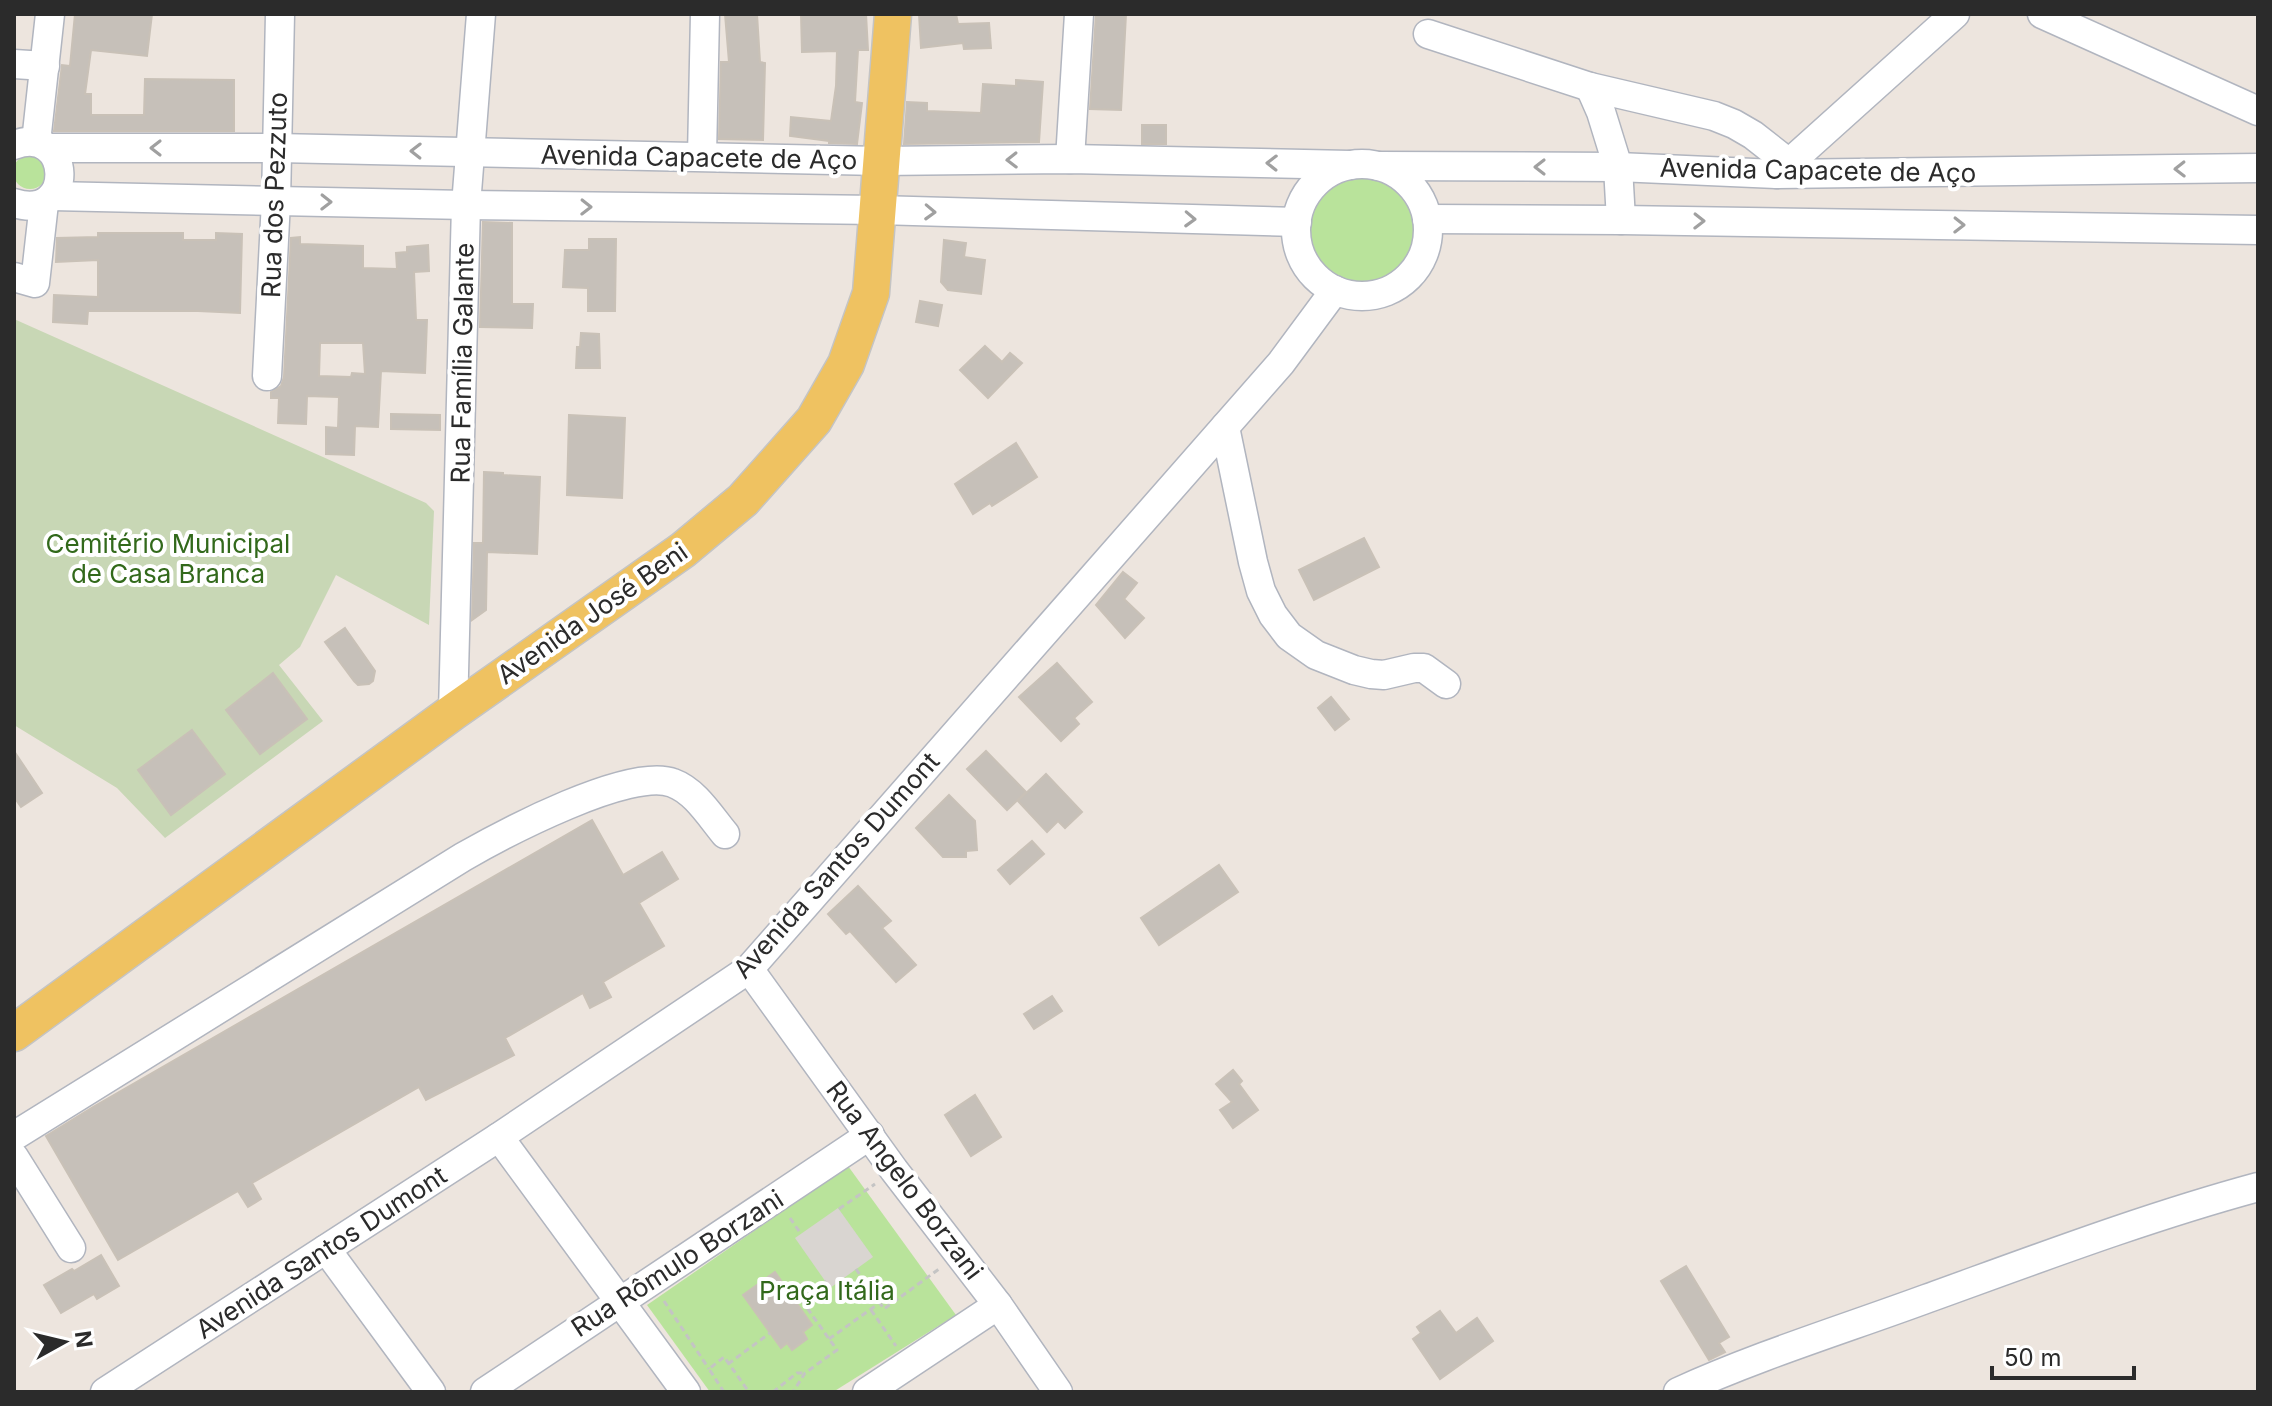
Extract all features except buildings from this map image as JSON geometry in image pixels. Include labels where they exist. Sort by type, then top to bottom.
[{"type":"main road","name":"Avenida José Beni","points":[[14,1033],[453,712],[683,550],[743,500],[814,420],[846,364],[871,293],[893,14]]},
{"type":"street","points":[[14,277],[35,283],[48,199],[58,187],[60,177],[55,156],[33,145],[50,14]]},
{"type":"street","name":"Rua dos Pezzuto","points":[[267,376],[276,201],[280,14]]},
{"type":"street","name":"Rua Família Galante","points":[[453,712],[466,205],[481,14]]},
{"type":"street","points":[[702,156],[705,14]]},
{"type":"street","points":[[1070,159],[1079,14]]},
{"type":"street","points":[[1428,34],[1590,87],[1714,116],[1753,135],[1783,169],[1955,14]]},
{"type":"street","points":[[2042,14],[2258,111]]},
{"type":"street","points":[[14,64],[45,66]]},
{"type":"street","points":[[1590,87],[1618,167],[1621,220]]},
{"type":"street","name":"Avenida Capacete de Aço","points":[[33,145],[880,161],[1070,159],[1783,169],[2258,168]]},
{"type":"street","points":[[1364,165],[1396,173],[1411,185],[1422,201],[1427,219],[1428,239],[1422,258],[1410,276],[1394,288],[1375,295],[1354,296],[1335,290],[1318,278],[1304,262],[1298,242],[1297,222],[1303,202],[1314,184],[1331,172],[1364,165]]},
{"type":"street","name":"Avenida Capacete de Aço","points":[[14,203],[24,206],[48,199],[276,201],[878,210],[1297,222]]},
{"type":"street","name":"Avenida Capacete de Aço","points":[[1427,219],[2258,230]]},
{"type":"street","name":"Avenida Santos Dumont","points":[[105,1392],[499,1137],[749,969],[1281,363],[1335,290]]},
{"type":"street","points":[[1225,427],[1261,591],[1273,615],[1289,636],[1316,655],[1354,670],[1384,675],[1424,668],[1446,684]]},
{"type":"street","points":[[14,1136],[463,857],[585,798],[621,784],[646,780],[671,781],[690,792],[725,834]]},
{"type":"street","name":"Rua Angelo Borzani","points":[[749,969],[894,1170],[998,1305],[1058,1392]]},
{"type":"street","name":"Rua Rômulo Borzani","points":[[485,1392],[870,1135]]},
{"type":"street","points":[[499,1137],[686,1392]]},
{"type":"street","points":[[14,1157],[71,1248]]},
{"type":"street","points":[[1678,1392],[2179,1208],[2258,1187]]},
{"type":"street","points":[[326,1249],[431,1392]]},
{"type":"street","points":[[867,1392],[998,1305]]},
{"type":"path","points":[[839,1209],[894,1170]]},
{"type":"path","points":[[856,1269],[884,1309],[960,1254]]},
{"type":"path","points":[[651,1281],[724,1392]]},
{"type":"path","points":[[801,1299],[826,1281]]},
{"type":"path","points":[[790,1284],[837,1350],[805,1373],[793,1392]]},
{"type":"path","points":[[829,1339],[880,1303]]},
{"type":"path","points":[[871,1310],[909,1364]]},
{"type":"path","points":[[728,1364],[770,1333]]},
{"type":"path","points":[[709,1369],[724,1357],[749,1392]]},
{"type":"path","points":[[773,1392],[797,1373],[805,1373]]},
{"type":"green space","points":[[30,155],[42,160],[47,172],[42,184],[30,189],[18,184],[13,172],[18,160]]},
{"type":"green space","points":[[1361,172],[1383,177],[1402,189],[1414,208],[1419,230],[1414,252],[1402,271],[1383,283],[1361,288],[1339,283],[1320,271],[1308,252],[1303,230],[1308,208],[1320,189],[1339,177]]},
{"type":"green space","name":"Cemitério Municipal de Casa Branca","points":[[14,319],[426,503],[434,511],[429,625],[336,575],[300,647],[279,665],[323,721],[165,838],[117,788],[14,725]]},
{"type":"green space","name":"Praça Itália","points":[[848,1166],[956,1315],[833,1392],[710,1392],[647,1305]]},
{"type":"shaded area","points":[[838,1208],[873,1257],[830,1288],[795,1238]]}]
